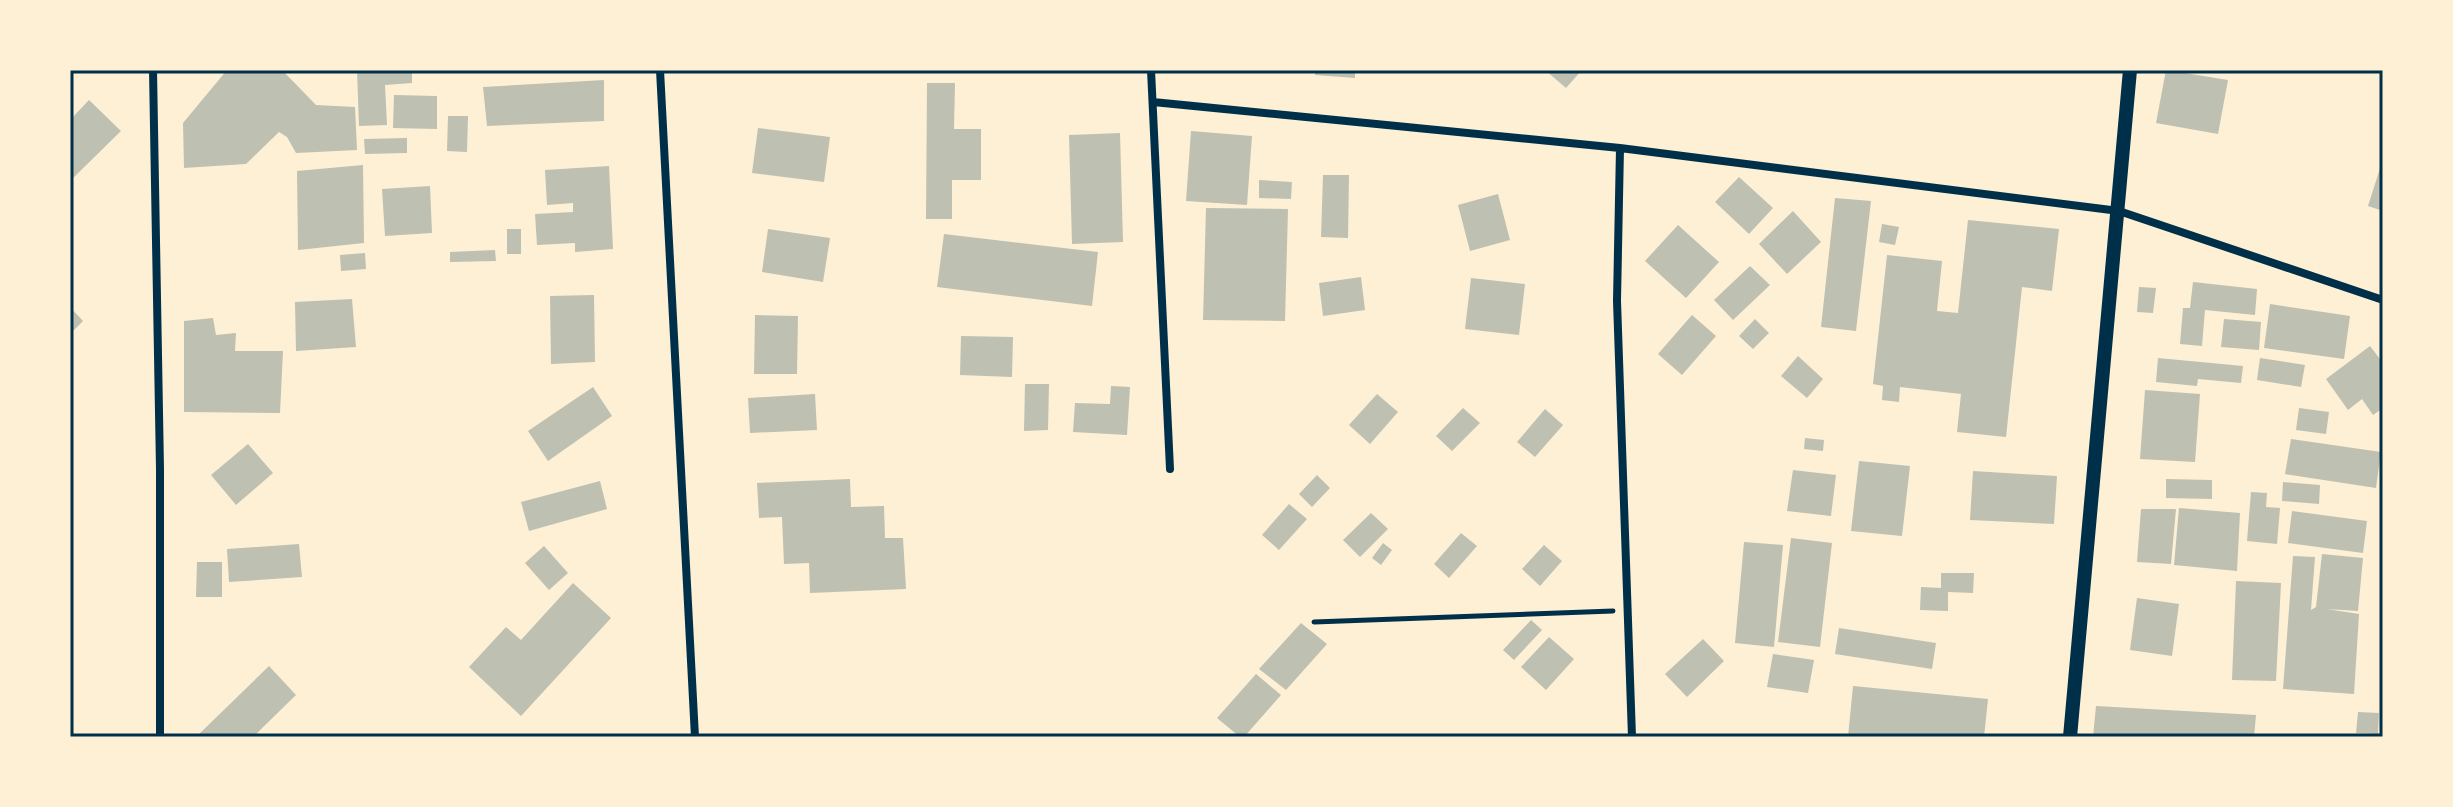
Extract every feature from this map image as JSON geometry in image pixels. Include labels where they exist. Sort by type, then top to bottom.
[{"type":"street","points":[[153,70],[160,469],[160,737]]},
{"type":"street","points":[[660,70],[695,737]]},
{"type":"street","points":[[1151,70],[1170,469]]},
{"type":"street","points":[[2070,737],[2130,70]]},
{"type":"street","points":[[1153,102],[1620,148],[2119,211],[2383,300]]},
{"type":"street","points":[[1620,148],[1617,301],[1632,737]]},
{"type":"path","points":[[1314,622],[1628,611]]},
{"type":"building","points":[[227,70],[282,70],[316,105],[355,107],[357,150],[296,153],[287,137],[279,132],[246,164],[184,168],[183,123]]},
{"type":"building","points":[[357,70],[412,70],[412,83],[385,85],[387,125],[359,126]]},
{"type":"building","points":[[1315,70],[1355,70],[1355,78],[1315,75]]},
{"type":"building","points":[[1545,70],[1582,70],[1566,88]]},
{"type":"building","points":[[2166,70],[2228,80],[2218,134],[2156,123]]},
{"type":"building","points":[[604,80],[604,121],[487,126],[483,87]]},
{"type":"building","points":[[927,83],[955,83],[954,129],[981,129],[981,180],[952,180],[952,219],[926,219]]},
{"type":"building","points":[[394,95],[437,96],[437,129],[393,128]]},
{"type":"building","points":[[89,100],[121,131],[70,181],[70,120]]},
{"type":"building","points":[[448,116],[468,116],[467,152],[447,151]]},
{"type":"building","points":[[758,128],[830,137],[824,182],[752,173]]},
{"type":"building","points":[[1191,131],[1252,136],[1247,205],[1186,201]]},
{"type":"building","points":[[1120,133],[1123,242],[1072,244],[1069,135]]},
{"type":"building","points":[[407,138],[407,153],[365,154],[364,139]]},
{"type":"building","points":[[2383,162],[2383,211],[2368,206]]},
{"type":"building","points":[[363,165],[364,243],[298,250],[297,171]]},
{"type":"building","points":[[609,166],[613,249],[575,252],[575,243],[537,245],[535,214],[573,212],[573,203],[547,205],[545,170]]},
{"type":"building","points":[[1323,175],[1349,175],[1348,238],[1321,237]]},
{"type":"building","points":[[1739,177],[1773,208],[1749,234],[1715,202]]},
{"type":"building","points":[[1259,180],[1292,182],[1291,199],[1259,198]]},
{"type":"building","points":[[430,186],[432,233],[385,236],[382,189]]},
{"type":"building","points":[[1498,194],[1510,240],[1470,251],[1458,205]]},
{"type":"building","points":[[1835,198],[1871,201],[1856,331],[1821,327]]},
{"type":"building","points":[[1206,208],[1288,209],[1285,321],[1203,320]]},
{"type":"building","points":[[1793,211],[1821,242],[1787,274],[1759,244]]},
{"type":"building","points":[[1968,220],[2059,229],[2052,291],[2022,287],[2006,437],[1957,432],[1961,394],[1900,387],[1899,402],[1882,400],[1883,386],[1873,384],[1887,255],[1942,261],[1937,311],[1958,313]]},
{"type":"building","points":[[1882,224],[1899,227],[1895,245],[1879,242]]},
{"type":"building","points":[[1678,225],[1719,262],[1686,298],[1645,261]]},
{"type":"building","points":[[507,229],[521,229],[521,254],[507,254]]},
{"type":"building","points":[[768,229],[830,238],[823,282],[762,272]]},
{"type":"building","points":[[944,234],[1098,252],[1092,306],[937,287]]},
{"type":"building","points":[[495,250],[496,261],[450,262],[450,252]]},
{"type":"building","points":[[365,253],[366,269],[341,271],[340,255]]},
{"type":"building","points":[[1750,266],[1770,285],[1733,320],[1714,300]]},
{"type":"building","points":[[1361,277],[1365,310],[1323,316],[1319,283]]},
{"type":"building","points":[[1471,278],[1525,284],[1519,335],[1465,329]]},
{"type":"building","points":[[2193,282],[2257,289],[2255,315],[2205,310],[2202,346],[2180,344],[2183,308],[2190,308]]},
{"type":"building","points":[[2139,287],[2156,288],[2153,313],[2137,312]]},
{"type":"building","points":[[594,295],[595,362],[551,364],[550,296]]},
{"type":"building","points":[[352,299],[356,347],[296,351],[295,302]]},
{"type":"building","points":[[2270,304],[2350,316],[2344,359],[2264,348]]},
{"type":"building","points":[[70,307],[83,321],[70,334]]},
{"type":"building","points":[[755,315],[798,316],[797,374],[754,374]]},
{"type":"building","points":[[1692,315],[1716,336],[1682,375],[1658,354]]},
{"type":"building","points":[[213,318],[216,335],[236,333],[235,351],[283,351],[280,413],[184,412],[184,321]]},
{"type":"building","points":[[1755,319],[1769,333],[1753,349],[1739,336]]},
{"type":"building","points":[[2224,319],[2261,322],[2259,350],[2221,347]]},
{"type":"building","points":[[961,336],[1013,337],[1012,377],[960,375]]},
{"type":"building","points":[[2370,346],[2383,363],[2383,408],[2373,415],[2362,399],[2348,410],[2326,379]]},
{"type":"building","points":[[1798,356],[1823,379],[1807,398],[1781,376]]},
{"type":"building","points":[[2158,358],[2243,366],[2241,383],[2198,379],[2197,386],[2156,382]]},
{"type":"building","points":[[2260,358],[2305,365],[2301,387],[2257,380]]},
{"type":"building","points":[[1025,384],[1049,384],[1048,430],[1024,431]]},
{"type":"building","points":[[1111,386],[1130,387],[1127,435],[1073,432],[1075,403],[1110,404]]},
{"type":"building","points":[[593,387],[612,416],[548,461],[528,431]]},
{"type":"building","points":[[2145,390],[2200,394],[2195,462],[2140,459]]},
{"type":"building","points":[[815,394],[817,430],[750,433],[748,398]]},
{"type":"building","points":[[1377,394],[1398,412],[1370,444],[1349,425]]},
{"type":"building","points":[[1463,408],[1480,423],[1452,451],[1436,436]]},
{"type":"building","points":[[2299,408],[2329,412],[2326,434],[2296,430]]},
{"type":"building","points":[[1545,409],[1563,425],[1535,457],[1517,442]]},
{"type":"building","points":[[1805,438],[1824,440],[1823,451],[1804,449]]},
{"type":"building","points":[[2291,439],[2381,452],[2376,488],[2285,474]]},
{"type":"building","points":[[248,444],[273,473],[236,505],[211,475]]},
{"type":"building","points":[[1859,461],[1910,466],[1902,536],[1851,531]]},
{"type":"building","points":[[1793,470],[1836,475],[1831,516],[1787,511]]},
{"type":"building","points":[[1973,471],[2057,476],[2054,524],[1970,520]]},
{"type":"building","points":[[1317,475],[1330,488],[1312,507],[1299,494]]},
{"type":"building","points":[[850,479],[851,507],[884,506],[885,538],[903,538],[906,589],[810,593],[809,563],[784,564],[782,517],[759,518],[757,483]]},
{"type":"building","points":[[2166,479],[2212,480],[2212,499],[2166,498]]},
{"type":"building","points":[[600,481],[607,509],[529,531],[521,502]]},
{"type":"building","points":[[2283,482],[2320,485],[2319,504],[2282,501]]},
{"type":"building","points":[[2251,492],[2267,493],[2266,507],[2280,508],[2277,544],[2247,541]]},
{"type":"building","points":[[1289,504],[1307,519],[1279,550],[1262,535]]},
{"type":"building","points":[[2179,508],[2240,513],[2237,571],[2174,565]]},
{"type":"building","points":[[2141,509],[2176,509],[2171,564],[2137,562]]},
{"type":"building","points":[[2292,511],[2367,521],[2363,553],[2288,543]]},
{"type":"building","points":[[1371,513],[1388,529],[1360,557],[1343,540]]},
{"type":"building","points":[[1461,533],[1477,546],[1449,578],[1434,564]]},
{"type":"building","points":[[1791,538],[1832,543],[1820,647],[1778,642]]},
{"type":"building","points":[[1744,542],[1783,545],[1774,647],[1735,643]]},
{"type":"building","points":[[1383,543],[1392,550],[1381,565],[1372,558]]},
{"type":"building","points":[[299,544],[302,577],[229,582],[227,549]]},
{"type":"building","points":[[1544,545],[1562,561],[1540,586],[1522,569]]},
{"type":"building","points":[[544,546],[568,573],[549,590],[525,563]]},
{"type":"building","points":[[2322,554],[2363,558],[2358,611],[2327,609],[2359,614],[2354,694],[2283,689],[2293,556],[2315,557],[2311,610],[2316,607]]},
{"type":"building","points":[[197,562],[222,562],[222,597],[196,597]]},
{"type":"building","points":[[1941,573],[1974,573],[1973,593],[1948,592],[1948,611],[1920,610],[1921,587],[1941,588]]},
{"type":"building","points":[[2236,581],[2281,583],[2276,681],[2232,680]]},
{"type":"building","points":[[573,583],[611,618],[521,716],[469,667],[506,627],[521,640]]},
{"type":"building","points":[[2137,598],[2179,604],[2172,656],[2130,650]]},
{"type":"building","points":[[1531,620],[1542,630],[1514,660],[1503,650]]},
{"type":"building","points":[[1301,623],[1327,644],[1286,690],[1259,669]]},
{"type":"building","points":[[1839,628],[1936,643],[1932,669],[1835,654]]},
{"type":"building","points":[[1549,637],[1574,659],[1546,690],[1521,667]]},
{"type":"building","points":[[1703,639],[1724,661],[1687,697],[1665,674]]},
{"type":"building","points":[[1773,654],[1814,660],[1808,693],[1767,687]]},
{"type":"building","points":[[269,666],[296,695],[253,737],[196,737]]},
{"type":"building","points":[[1256,674],[1281,695],[1244,737],[1240,737],[1217,718]]},
{"type":"building","points":[[1853,686],[1988,699],[1984,737],[1848,737]]},
{"type":"building","points":[[2096,706],[2256,715],[2254,737],[2093,737]]},
{"type":"building","points":[[2358,712],[2379,713],[2378,734],[2356,733]]}]
